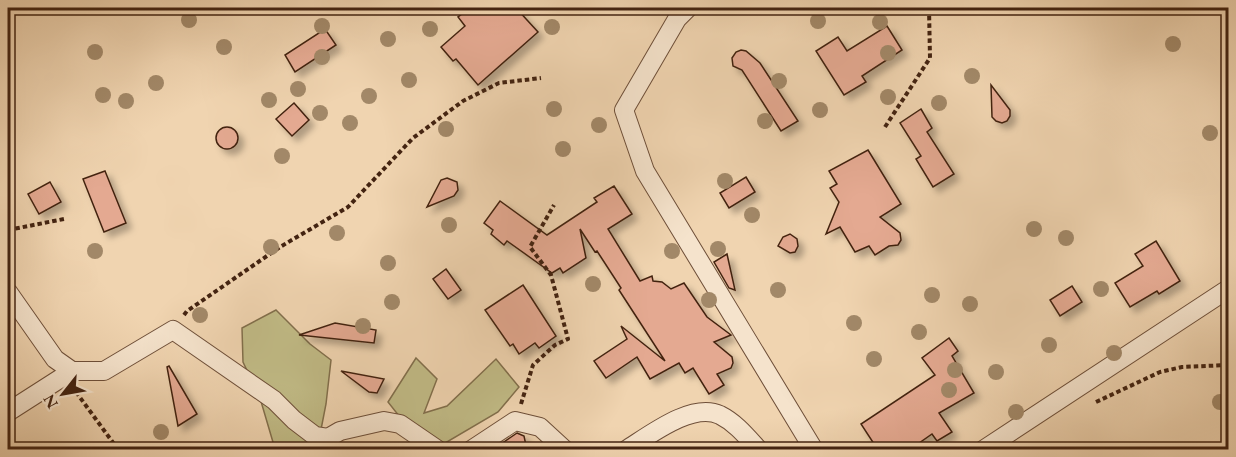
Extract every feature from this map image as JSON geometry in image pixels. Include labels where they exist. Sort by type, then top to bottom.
[{"type":"street","points":[[688,8],[677,20],[624,110],[645,171],[814,450]]},
{"type":"street","points":[[983,450],[1228,289]]},
{"type":"street","points":[[8,292],[54,359],[68,374]]},
{"type":"street","points":[[8,412],[68,374],[104,372],[173,330],[274,400],[294,420],[315,436],[328,438],[340,431],[384,421],[400,424],[438,450]]},
{"type":"street","points":[[626,450],[675,420],[704,410],[735,424],[759,450]]},
{"type":"street","points":[[471,450],[515,422],[540,427],[565,450]]},
{"type":"path","points":[[885,127],[930,58],[929,8]]},
{"type":"path","points":[[173,330],[187,311],[280,247],[348,207],[413,138],[463,100],[500,83],[541,78]]},
{"type":"path","points":[[515,422],[533,365],[555,345],[568,339],[550,275],[530,247],[554,205]]},
{"type":"path","points":[[8,231],[64,219]]},
{"type":"path","points":[[1096,402],[1160,372],[1182,367],[1228,365]]},
{"type":"path","points":[[68,374],[114,444],[115,450]]},
{"type":"shaded area","points":[[276,310],[310,344],[331,360],[318,445],[310,449],[275,449],[260,398],[243,362],[242,328]]},
{"type":"shaded area","points":[[416,358],[437,379],[424,413],[447,406],[496,359],[519,387],[498,412],[435,449],[425,449],[388,402]]},
{"type":"building","points":[[470,8],[516,8],[538,32],[478,85],[456,59],[453,61],[441,47],[465,26],[458,17]]},
{"type":"building","points":[[887,26],[902,50],[862,76],[866,82],[844,95],[816,51],[838,37],[847,51]]},
{"type":"building","points":[[325,29],[336,45],[295,72],[285,55]]},
{"type":"building","points":[[746,51],[760,63],[798,121],[781,131],[742,70],[733,66],[732,58],[736,52]]},
{"type":"building","points":[[991,85],[1010,110],[1007,121],[1002,123],[992,117]]},
{"type":"building","points":[[294,103],[309,120],[292,136],[276,119]]},
{"type":"building","points":[[921,109],[932,128],[927,132],[954,174],[933,187],[916,159],[921,156],[900,123]]},
{"type":"building","points":[[227,127],[235,130],[238,138],[235,146],[227,149],[219,146],[216,138],[219,130]]},
{"type":"building","points":[[868,150],[901,204],[880,217],[900,233],[901,240],[898,245],[889,246],[875,255],[869,246],[855,252],[840,227],[826,234],[839,202],[830,188],[837,184],[829,171]]},
{"type":"building","points":[[105,171],[126,223],[104,232],[83,179]]},
{"type":"building","points":[[746,177],[755,192],[729,208],[720,193]]},
{"type":"building","points":[[447,178],[457,182],[458,190],[454,196],[427,207],[441,180]]},
{"type":"building","points":[[50,182],[61,202],[39,214],[28,194]]},
{"type":"building","points":[[614,186],[632,214],[608,229],[640,281],[652,276],[653,281],[662,282],[671,289],[684,283],[707,317],[731,335],[714,342],[732,357],[733,363],[731,368],[717,374],[724,385],[709,394],[693,368],[685,373],[679,363],[650,379],[637,357],[606,378],[594,361],[627,339],[621,326],[665,361],[619,290],[621,288],[580,229],[586,258],[563,273],[560,268],[552,273],[507,241],[504,245],[491,234],[493,230],[484,223],[500,201],[547,235],[597,202],[594,198]]},
{"type":"building","points":[[790,234],[797,239],[798,246],[795,252],[790,253],[778,246],[783,237]]},
{"type":"building","points":[[1156,241],[1180,281],[1159,294],[1157,291],[1130,307],[1115,283],[1143,266],[1135,254]]},
{"type":"building","points":[[727,254],[735,290],[729,288],[714,262]]},
{"type":"building","points":[[446,269],[461,290],[448,299],[433,279]]},
{"type":"building","points":[[523,285],[556,336],[539,348],[535,343],[519,354],[513,344],[510,346],[485,310]]},
{"type":"building","points":[[1072,286],[1082,302],[1060,316],[1050,300]]},
{"type":"building","points":[[335,323],[376,330],[374,343],[299,335]]},
{"type":"building","points":[[949,338],[958,351],[952,356],[974,393],[939,413],[952,432],[937,441],[932,434],[909,450],[878,450],[861,424],[935,375],[922,358]]},
{"type":"building","points":[[169,366],[197,414],[178,426],[167,367]]},
{"type":"building","points":[[341,371],[384,379],[377,393],[369,392]]},
{"type":"building","points":[[517,433],[524,436],[527,450],[497,450],[501,444]]}]
